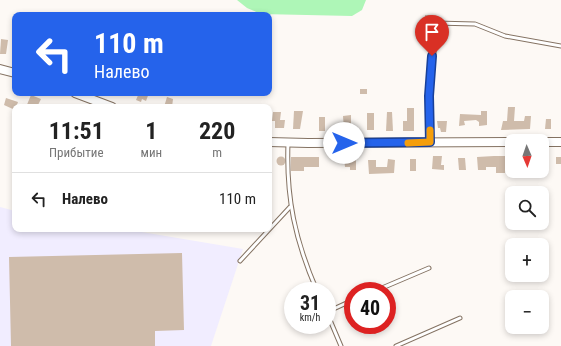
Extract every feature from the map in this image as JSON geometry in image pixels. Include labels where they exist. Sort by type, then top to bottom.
[{"type":"street","points":[[430,142],[429,96],[435,23]]},
{"type":"street","points":[[0,69],[12,72]]},
{"type":"street","points":[[83,96],[104,104]]},
{"type":"street","points":[[272,142],[505,142]]},
{"type":"street","points":[[549,142],[561,142]]},
{"type":"lane","points":[[435,23],[475,24],[505,36],[561,46]]},
{"type":"lane","points":[[288,143],[287,173],[290,207],[303,259],[313,282]]},
{"type":"lane","points":[[272,226],[290,207]]},
{"type":"lane","points":[[240,261],[267,232]]},
{"type":"lane","points":[[396,282],[428,268]]},
{"type":"lane","points":[[396,346],[460,318]]},
{"type":"lane","points":[[336,332],[342,346]]},
{"type":"shaded area","points":[[0,207],[12,210],[12,232],[142,232],[243,249],[211,346],[0,346]]},
{"type":"green space","points":[[237,0],[366,0],[362,10],[352,16],[272,14],[272,12],[256,12],[247,8]]},
{"type":"building","points":[[425,15],[431,15],[431,20],[425,20]]},
{"type":"building","points":[[1,39],[8,40],[6,54],[0,54]]},
{"type":"building","points":[[360,89],[367,89],[367,94],[360,94]]},
{"type":"building","points":[[31,96],[41,99],[38,104],[27,104]]},
{"type":"building","points":[[138,96],[148,96],[146,101],[142,99],[141,102],[136,100]]},
{"type":"building","points":[[167,97],[173,99],[172,104],[165,104]]},
{"type":"building","points":[[6,98],[18,102],[17,104],[12,104],[12,109],[4,105]]},
{"type":"building","points":[[508,107],[515,107],[514,121],[524,121],[525,116],[531,116],[530,129],[501,130],[503,121],[507,121]]},
{"type":"building","points":[[407,108],[414,108],[414,131],[403,131],[403,121],[407,121]]},
{"type":"building","points":[[294,111],[303,111],[300,129],[293,129]]},
{"type":"building","points":[[481,111],[487,111],[487,125],[479,126],[479,122],[476,120],[464,121],[465,125],[459,126],[460,114],[481,115]]},
{"type":"building","points":[[273,112],[281,112],[280,120],[285,120],[284,128],[275,128],[275,121],[272,121]]},
{"type":"building","points":[[387,112],[392,112],[393,131],[386,131]]},
{"type":"building","points":[[367,113],[374,113],[374,130],[367,130]]},
{"type":"building","points":[[351,115],[351,130],[344,130],[343,116]]},
{"type":"building","points":[[319,117],[325,117],[325,131],[319,131]]},
{"type":"building","points":[[546,119],[551,119],[551,129],[545,129]]},
{"type":"building","points":[[437,121],[447,121],[446,132],[441,132],[440,128],[438,128]]},
{"type":"building","points":[[281,156],[286,161],[281,166],[276,161]]},
{"type":"building","points":[[433,156],[442,156],[441,165],[444,165],[444,170],[432,169]]},
{"type":"building","points":[[505,156],[505,173],[496,173],[496,167],[486,167],[486,170],[478,170],[477,157]]},
{"type":"building","points":[[291,157],[319,157],[319,167],[304,167],[304,171],[291,171]]},
{"type":"building","points":[[356,157],[356,170],[350,170],[350,167],[345,167],[344,158]]},
{"type":"building","points":[[556,157],[561,157],[561,164],[556,164]]},
{"type":"building","points":[[458,158],[465,158],[466,170],[459,170]]},
{"type":"building","points":[[388,159],[395,160],[394,173],[369,174],[368,160],[376,160],[376,167],[387,167]]},
{"type":"building","points":[[410,159],[416,159],[416,171],[410,171]]},
{"type":"building","points":[[182,253],[184,330],[155,331],[155,346],[11,346],[9,257]]},
{"type":"slow traffic","points":[[408,143],[430,142],[430,130]]},
{"type":"route","points":[[344,143],[430,142],[429,96],[432,56]]}]
